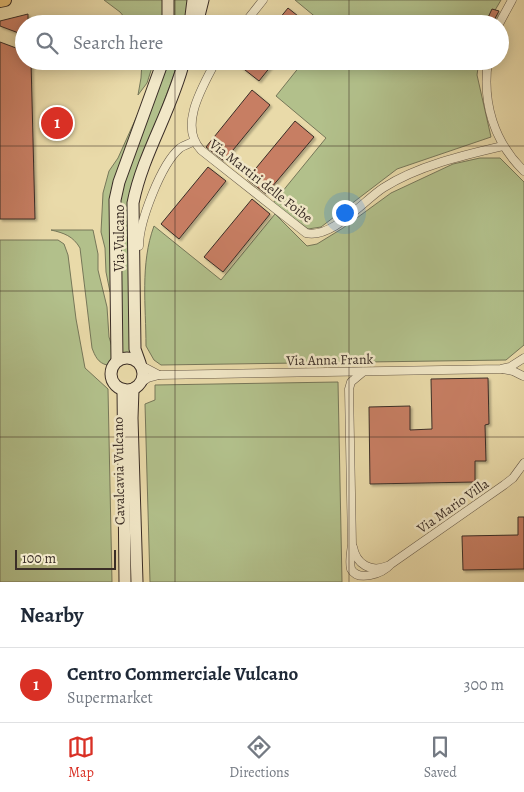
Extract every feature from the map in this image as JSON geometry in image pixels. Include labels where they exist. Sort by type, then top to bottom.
[{"type":"main road","points":[[0,1],[5,0]]},
{"type":"main road","points":[[168,0],[168,15]]},
{"type":"main road","points":[[191,15],[193,0]]},
{"type":"main road","points":[[199,15],[203,0]]},
{"type":"main road","name":"Via Vulcano","points":[[117,361],[115,200],[119,182],[160,70]]},
{"type":"main road","name":"Via Vulcano","points":[[141,364],[135,350],[132,214],[135,194],[181,70]]},
{"type":"main road","points":[[122,358],[129,358],[141,364],[143,378],[132,387],[116,384],[112,376],[112,369],[117,361],[122,358]]},
{"type":"main road","name":"Cavalcavia Vulcano","points":[[132,387],[136,578]]},
{"type":"main road","name":"Cavalcavia Vulcano","points":[[124,578],[132,387]]},
{"type":"street","points":[[251,15],[263,0]]},
{"type":"street","points":[[503,15],[512,0]]},
{"type":"street","name":"Via Martiri delle Foibe","points":[[211,70],[191,119],[194,142],[201,150],[299,230],[313,235],[332,228],[372,196],[404,177],[451,159],[503,146]]},
{"type":"street","points":[[488,70],[489,109],[494,128],[503,146],[524,171]]},
{"type":"street","name":"Via Martiri delle Foibe","points":[[134,290],[138,276],[139,237],[150,197],[161,175],[177,152],[194,142]]},
{"type":"street","points":[[523,377],[520,367],[524,358]]},
{"type":"street","name":"Via Anna Frank","points":[[501,369],[510,367],[524,358]]},
{"type":"street","name":"Via Anna Frank","points":[[141,364],[159,375]]},
{"type":"street","name":"Via Anna Frank","points":[[132,387],[148,378],[159,375],[501,369],[513,371],[523,377]]},
{"type":"street","points":[[332,372],[343,378],[349,389]]},
{"type":"street","points":[[349,389],[354,378],[363,372]]},
{"type":"street","name":"Via Mario Villa","points":[[349,389],[352,544],[350,564],[351,570],[360,579],[376,576],[504,485],[524,463]]},
{"type":"street","name":"Via Mario Villa","points":[[352,544],[357,558],[367,567],[380,568],[391,564]]},
{"type":"green space","points":[[104,0],[164,0],[163,15],[122,15]]},
{"type":"green space","points":[[171,0],[188,0],[187,15],[171,15]]},
{"type":"green space","points":[[295,0],[501,0],[492,15],[313,15]]},
{"type":"green space","points":[[141,70],[151,70],[147,83],[138,95]]},
{"type":"green space","points":[[163,70],[176,70],[135,179],[132,356],[121,356],[119,197]]},
{"type":"green space","points":[[297,70],[478,70],[477,75],[491,137],[397,169],[321,227],[308,229],[273,203],[326,138],[276,96]]},
{"type":"green space","points":[[145,98],[113,183],[112,292],[110,292],[106,272],[105,248],[101,232],[103,193],[109,171],[118,158]]},
{"type":"green space","points":[[480,158],[500,158],[524,182],[524,345],[506,360],[161,365],[154,360],[146,346],[145,270],[154,226],[221,280],[275,214],[307,246],[317,244],[343,228],[391,193],[453,164]]},
{"type":"green space","points":[[51,230],[93,230],[98,254],[98,270],[107,307],[109,337],[113,350],[111,361],[107,365],[99,361],[92,348],[80,248],[68,236]]},
{"type":"green space","points":[[0,240],[58,240],[64,244],[68,255],[76,319],[85,368],[108,389],[112,582],[0,582]]},
{"type":"green space","points":[[338,382],[342,582],[150,582],[145,404],[155,400],[155,385]]},
{"type":"building","points":[[288,8],[297,15],[282,15]]},
{"type":"building","points":[[492,9],[499,11],[497,15],[489,15]]},
{"type":"building","points":[[15,17],[15,32],[0,26],[0,21]]},
{"type":"building","points":[[0,42],[15,48],[15,70],[31,70],[35,219],[0,219]]},
{"type":"building","points":[[245,70],[268,70],[259,81]]},
{"type":"building","points":[[252,90],[270,105],[224,161],[206,147]]},
{"type":"building","points":[[295,121],[314,137],[266,194],[247,179]]},
{"type":"building","points":[[208,167],[226,181],[179,239],[161,224]]},
{"type":"building","points":[[252,199],[270,214],[223,272],[204,257]]},
{"type":"building","points":[[488,378],[489,424],[485,425],[486,461],[475,461],[475,482],[370,484],[369,407],[410,406],[410,430],[432,429],[431,379]]},
{"type":"building","points":[[518,517],[524,517],[524,569],[463,570],[462,536],[518,535]]},
{"type":"place","name":"Centro Commerciale Vulcano","points":[[57,123]]}]
